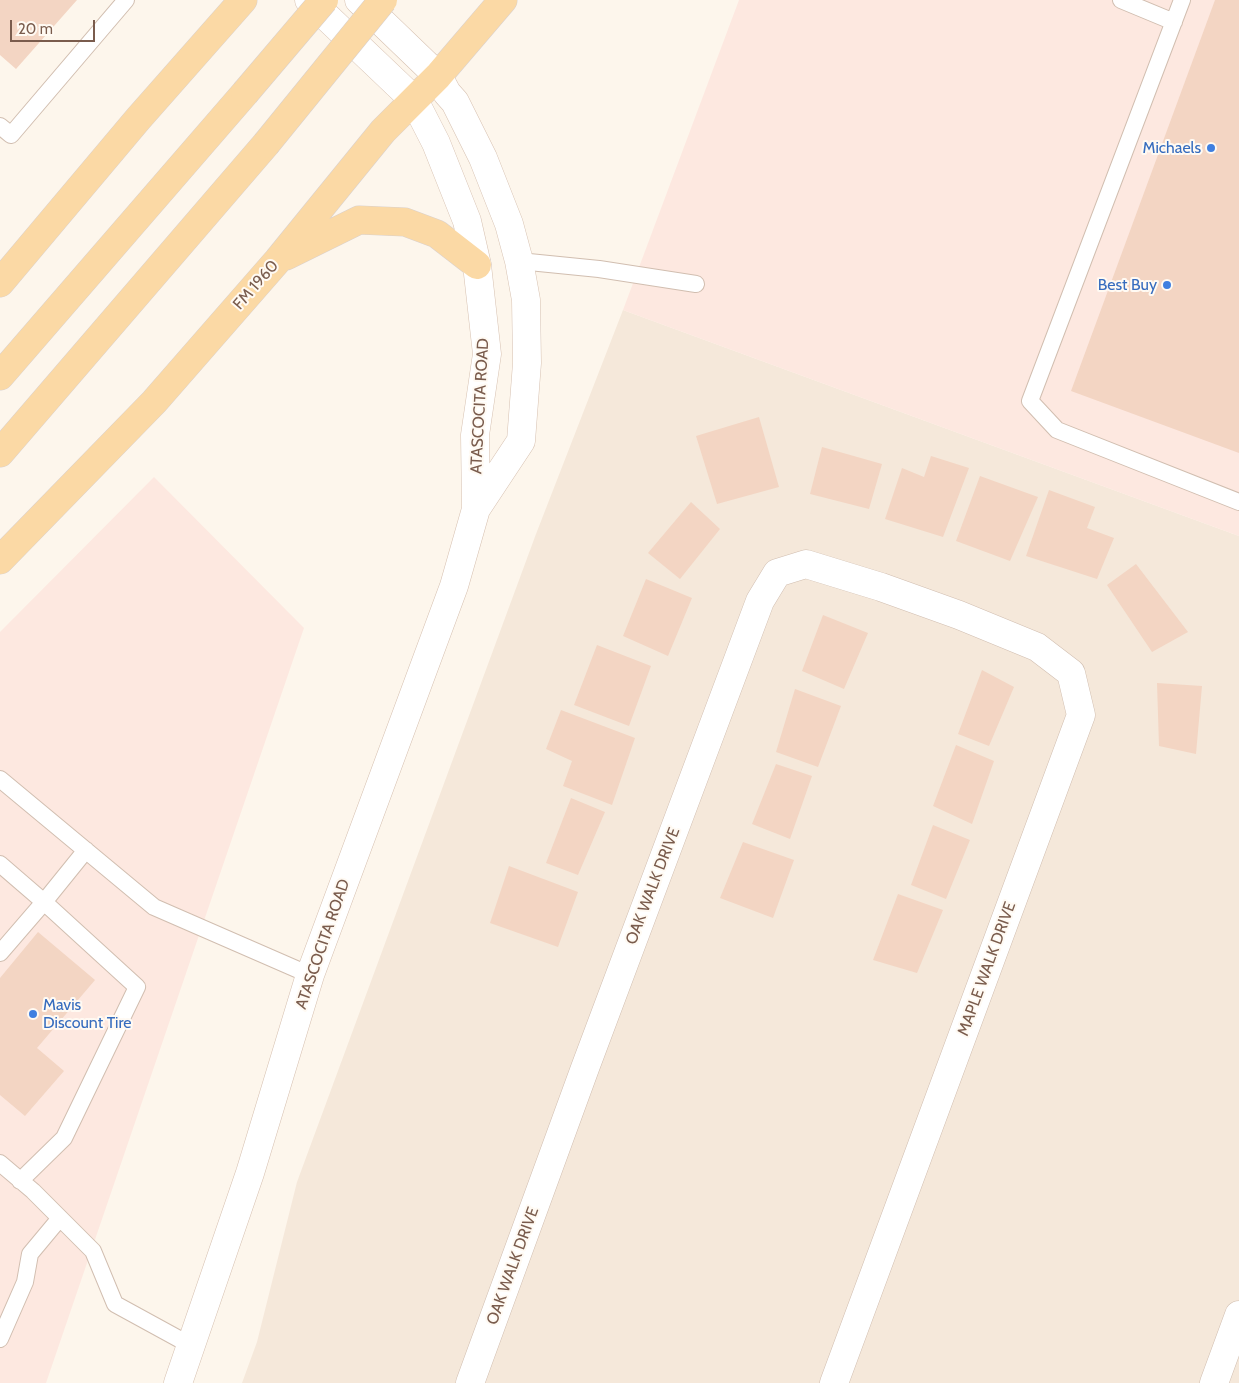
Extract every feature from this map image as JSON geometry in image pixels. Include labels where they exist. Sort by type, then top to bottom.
[{"type":"main road","points":[[0,283],[138,119],[243,0]]},
{"type":"main road","name":"ATASCOCITA ROAD","points":[[178,1383],[250,1173],[310,975],[454,586],[476,509],[475,435],[487,354],[477,265],[467,221],[436,143],[414,100],[309,0]]},
{"type":"main road","points":[[0,376],[324,0]]},
{"type":"main road","name":"ATASCOCITA ROAD","points":[[359,0],[438,76],[454,102],[483,158],[509,224],[519,261],[526,300],[527,363],[521,441],[476,509]]},
{"type":"main road","points":[[0,453],[266,144],[383,0]]},
{"type":"main road","name":"FM 1960","points":[[0,560],[154,402],[278,260],[383,131],[438,76],[503,0]]},
{"type":"main road","points":[[278,260],[359,220],[405,222],[436,234],[477,265]]},
{"type":"main road","name":"OAK WALK DRIVE","points":[[470,1383],[585,1068],[760,601],[777,573],[806,564],[881,587],[959,615]]},
{"type":"main road","name":"MAPLE WALK DRIVE","points":[[834,1383],[1081,716],[1071,673],[1037,647],[959,615]]},
{"type":"main road","points":[[1214,1383],[1239,1315]]},
{"type":"lane","points":[[0,126],[11,135],[126,0]]},
{"type":"lane","points":[[1121,0],[1174,22]]},
{"type":"lane","points":[[1182,0],[1030,401],[1056,430],[1239,502]]},
{"type":"lane","points":[[519,261],[599,269],[696,284]]},
{"type":"lane","points":[[0,779],[154,907],[310,975]]},
{"type":"lane","points":[[0,953],[86,850]]},
{"type":"lane","points":[[0,864],[137,987],[64,1138],[20,1181]]},
{"type":"lane","points":[[0,1163],[93,1251],[115,1304],[190,1346]]},
{"type":"lane","points":[[0,1339],[25,1282],[30,1254],[60,1218]]},
{"type":"shaded area","points":[[739,0],[1239,0],[1239,536],[623,310]]},
{"type":"shaded area","points":[[623,310],[1239,536],[1239,1383],[242,1383],[257,1342],[297,1182],[536,534]]},
{"type":"shaded area","points":[[154,477],[304,628],[46,1383],[0,1383],[0,632]]},
{"type":"building","points":[[0,0],[77,0],[16,69],[0,55]]},
{"type":"building","points":[[1215,0],[1239,0],[1239,453],[1071,391]]},
{"type":"building","points":[[759,417],[779,487],[717,504],[696,436]]},
{"type":"building","points":[[822,447],[882,464],[869,509],[810,494]]},
{"type":"building","points":[[931,456],[969,468],[943,537],[885,519],[902,468],[924,477]]},
{"type":"building","points":[[980,476],[1038,497],[1010,561],[956,541]]},
{"type":"building","points":[[1049,490],[1095,507],[1087,528],[1114,538],[1097,579],[1026,556]]},
{"type":"building","points":[[691,502],[720,529],[680,579],[648,553]]},
{"type":"building","points":[[1136,564],[1188,632],[1152,652],[1107,585]]},
{"type":"building","points":[[646,579],[692,598],[668,656],[623,636]]},
{"type":"building","points":[[823,615],[868,633],[844,689],[802,671]]},
{"type":"building","points":[[597,645],[651,666],[629,726],[574,705]]},
{"type":"building","points":[[982,670],[1014,687],[989,746],[958,734]]},
{"type":"building","points":[[1157,683],[1202,686],[1196,754],[1159,746]]},
{"type":"building","points":[[795,689],[841,706],[818,767],[776,752]]},
{"type":"building","points":[[561,710],[635,738],[612,805],[563,786],[572,761],[546,749]]},
{"type":"building","points":[[956,745],[994,761],[972,824],[933,806]]},
{"type":"building","points":[[776,764],[812,776],[790,839],[752,824]]},
{"type":"building","points":[[571,798],[605,812],[578,875],[546,863]]},
{"type":"building","points":[[933,825],[970,840],[946,899],[911,885]]},
{"type":"building","points":[[743,842],[794,860],[773,918],[720,898]]},
{"type":"building","points":[[509,866],[578,892],[558,947],[490,923]]},
{"type":"building","points":[[898,894],[943,910],[917,973],[873,960]]},
{"type":"building","name":"Mavis Discount Tire","points":[[38,932],[95,980],[37,1048],[64,1071],[25,1116],[0,1095],[0,978]]},
{"type":"place","name":"Michaels","points":[[1211,148]]},
{"type":"place","name":"Best Buy","points":[[1167,285]]},
{"type":"place","name":"Mavis Discount Tire","points":[[33,1014]]}]
